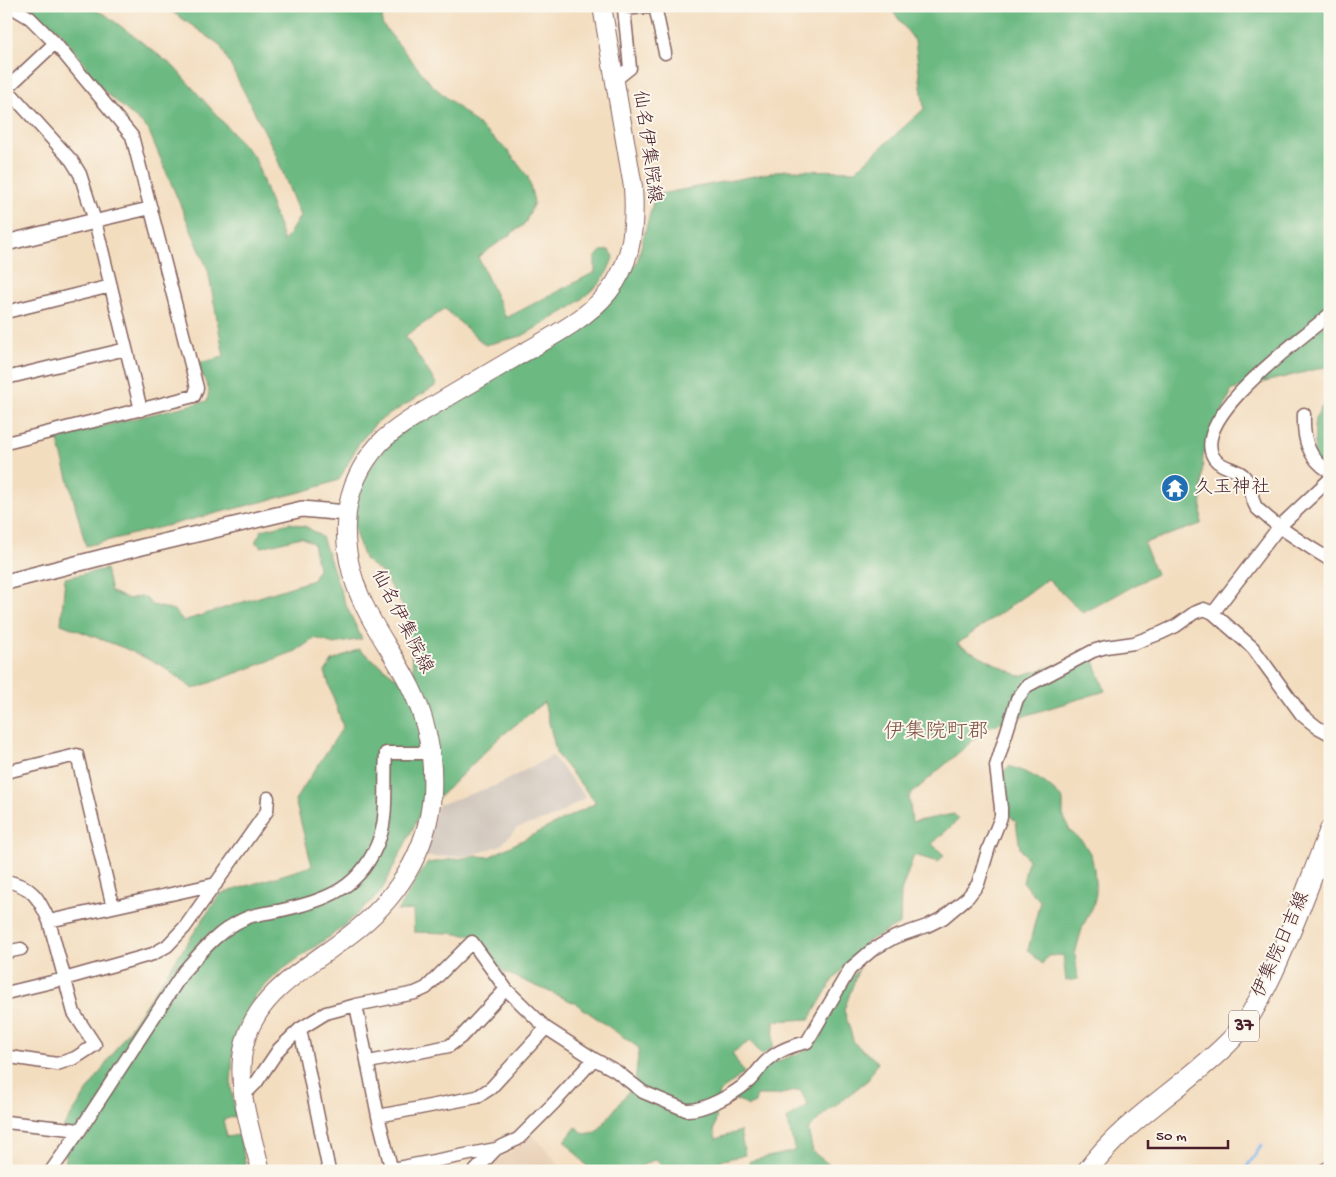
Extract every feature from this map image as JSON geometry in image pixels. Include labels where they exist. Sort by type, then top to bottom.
[{"type":"main road","name":"仙名伊集院線","points":[[261,1171],[244,1095],[242,1076],[244,1046],[249,1030],[266,1002],[276,990],[292,976],[366,922],[380,908],[408,872],[420,848],[428,826],[432,796],[430,753],[421,715],[411,687],[369,615],[354,580],[346,549],[345,536],[346,513],[350,497],[361,471],[379,443],[391,432],[571,326],[603,300],[613,288],[620,275],[631,245],[634,207],[633,187],[602,6]]},
{"type":"main road","name":"伊集院日吉線","points":[[1087,1171],[1113,1140],[1205,1065],[1244,1026],[1264,990],[1285,945],[1330,830]]},
{"type":"street","points":[[6,443],[194,396],[197,388],[132,136],[55,43],[30,18],[10,6]]},
{"type":"street","points":[[615,80],[630,68],[624,9],[655,6],[666,53]]},
{"type":"street","points":[[55,43],[6,88],[72,161],[80,174],[95,221],[140,410]]},
{"type":"street","points":[[6,243],[151,208]]},
{"type":"street","points":[[6,312],[110,286]]},
{"type":"street","points":[[1330,314],[1256,376],[1223,410],[1211,434],[1211,447],[1214,458],[1243,475],[1252,489],[1256,507],[1279,527],[1330,560]]},
{"type":"street","points":[[6,378],[126,349]]},
{"type":"street","points":[[1304,414],[1304,430],[1307,444],[1316,462],[1330,472]]},
{"type":"street","points":[[1213,613],[1279,527],[1330,479]]},
{"type":"street","points":[[6,582],[302,509],[346,513]]},
{"type":"street","points":[[244,1095],[256,1083],[279,1049],[300,1029],[326,1013],[356,1005],[415,994],[426,988],[472,942],[506,989],[546,1028],[616,1071],[642,1092],[686,1110],[693,1110],[727,1097],[749,1082],[768,1059],[782,1050],[807,1042],[850,969],[872,950],[895,937],[927,926],[943,918],[968,897],[978,884],[989,847],[1001,817],[996,766],[1017,699],[1027,686],[1092,651],[1134,643],[1162,633],[1204,609],[1213,613],[1253,648],[1302,714],[1316,727],[1330,734]]},
{"type":"street","points":[[51,1171],[184,971],[224,930],[246,918],[312,903],[334,894],[352,881],[368,864],[381,836],[385,800],[384,774],[386,753],[430,753]]},
{"type":"street","points":[[6,772],[77,755],[113,907]]},
{"type":"street","points":[[6,993],[153,954],[167,946],[185,927],[198,906],[216,884],[267,811],[268,798]]},
{"type":"street","points":[[6,881],[16,883],[31,890],[42,905],[49,921],[74,1013],[95,1045],[76,1058],[57,1064],[6,1058]]},
{"type":"street","points":[[49,921],[216,884]]},
{"type":"street","points":[[6,952],[21,948]]},
{"type":"street","points":[[369,1062],[449,1046],[506,989]]},
{"type":"street","points":[[356,1005],[369,1062],[378,1116],[392,1170],[496,1149],[518,1138],[554,1103],[594,1059]]},
{"type":"street","points":[[378,1116],[477,1096],[491,1088],[546,1028]]},
{"type":"street","points":[[300,1029],[329,1171]]},
{"type":"street","points":[[6,1122],[80,1130]]},
{"type":"street","points":[[475,1171],[496,1149]]},
{"type":"street","points":[[1323,1171],[1330,1166]]},
{"type":"shaded area","points":[[552,756],[586,797],[554,817],[517,828],[501,845],[470,856],[423,857],[438,805],[497,785]]},
{"type":"shaded area","points":[[532,1134],[565,1171],[496,1171],[489,1163],[509,1153]]},
{"type":"green space","points":[[24,6],[86,6],[106,15],[173,66],[255,158],[284,242],[300,216],[273,148],[220,45],[164,6],[383,6],[382,24],[431,84],[508,151],[528,177],[534,202],[525,224],[478,257],[506,318],[595,272],[595,258],[601,251],[609,250],[614,256],[607,272],[599,284],[572,307],[522,336],[485,345],[445,309],[405,336],[437,385],[377,422],[359,443],[339,480],[305,491],[86,546],[57,437],[207,401],[209,390],[198,363],[224,357],[208,270],[148,129],[102,89],[60,31]]},
{"type":"green space","points":[[889,6],[1330,6],[1330,366],[1232,390],[1203,456],[1201,524],[1144,543],[1156,574],[1083,613],[1048,579],[957,644],[1019,676],[1092,655],[1105,691],[988,727],[909,796],[912,822],[954,814],[958,820],[932,844],[944,855],[938,862],[914,855],[901,892],[900,924],[866,942],[832,981],[810,1019],[774,1021],[773,1047],[762,1055],[750,1041],[732,1053],[744,1073],[720,1092],[714,1131],[716,1139],[740,1131],[745,1155],[719,1161],[720,1171],[667,1171],[656,1159],[631,1171],[591,1171],[565,1141],[576,1127],[584,1134],[597,1132],[635,1083],[639,1048],[575,1003],[502,971],[474,936],[414,932],[413,910],[397,911],[427,863],[478,856],[489,857],[596,803],[557,755],[544,702],[499,738],[418,818],[381,892],[343,927],[279,972],[256,995],[235,1036],[231,1087],[236,1116],[223,1120],[227,1137],[239,1135],[247,1171],[66,1171],[64,1126],[220,894],[312,866],[295,800],[343,727],[325,672],[332,661],[359,649],[401,681],[414,674],[405,610],[382,573],[364,559],[355,532],[354,505],[370,466],[394,437],[613,297],[637,262],[655,195],[785,170],[855,171],[924,109],[915,41]]},
{"type":"green space","points":[[1330,394],[1330,495],[1314,465],[1315,418]]},
{"type":"green space","points":[[290,523],[307,527],[322,537],[345,603],[362,639],[334,644],[315,638],[296,651],[193,689],[161,665],[124,648],[61,624],[65,578],[106,569],[111,592],[129,599],[139,596],[146,598],[152,605],[174,610],[183,621],[313,580],[318,568],[313,543],[301,537],[262,547],[255,542],[262,530]]},
{"type":"green space","points":[[1009,766],[1038,779],[1063,799],[1063,815],[1070,831],[1083,842],[1091,855],[1096,893],[1094,904],[1082,928],[1075,954],[1078,979],[1066,981],[1063,955],[1048,956],[1042,964],[1028,950],[1040,901],[1023,883],[1028,860],[1020,848],[1016,822],[1007,813],[1002,773]]},
{"type":"green space","points":[[859,968],[844,1010],[854,1043],[878,1062],[868,1080],[824,1114],[808,1130],[813,1152],[837,1171],[744,1171],[750,1161],[795,1151],[787,1119],[808,1105],[800,1090],[777,1095],[757,1095],[755,1103],[748,1106],[741,1101],[732,1099],[770,1064],[810,1049],[821,1037],[839,995]]},
{"type":"waterway","points":[[1244,1171],[1262,1145]]},
{"type":"place","name":"久玉神社","points":[[1175,488]]},
{"type":"district","name":"伊集院町郡","points":[[936,733]]}]
